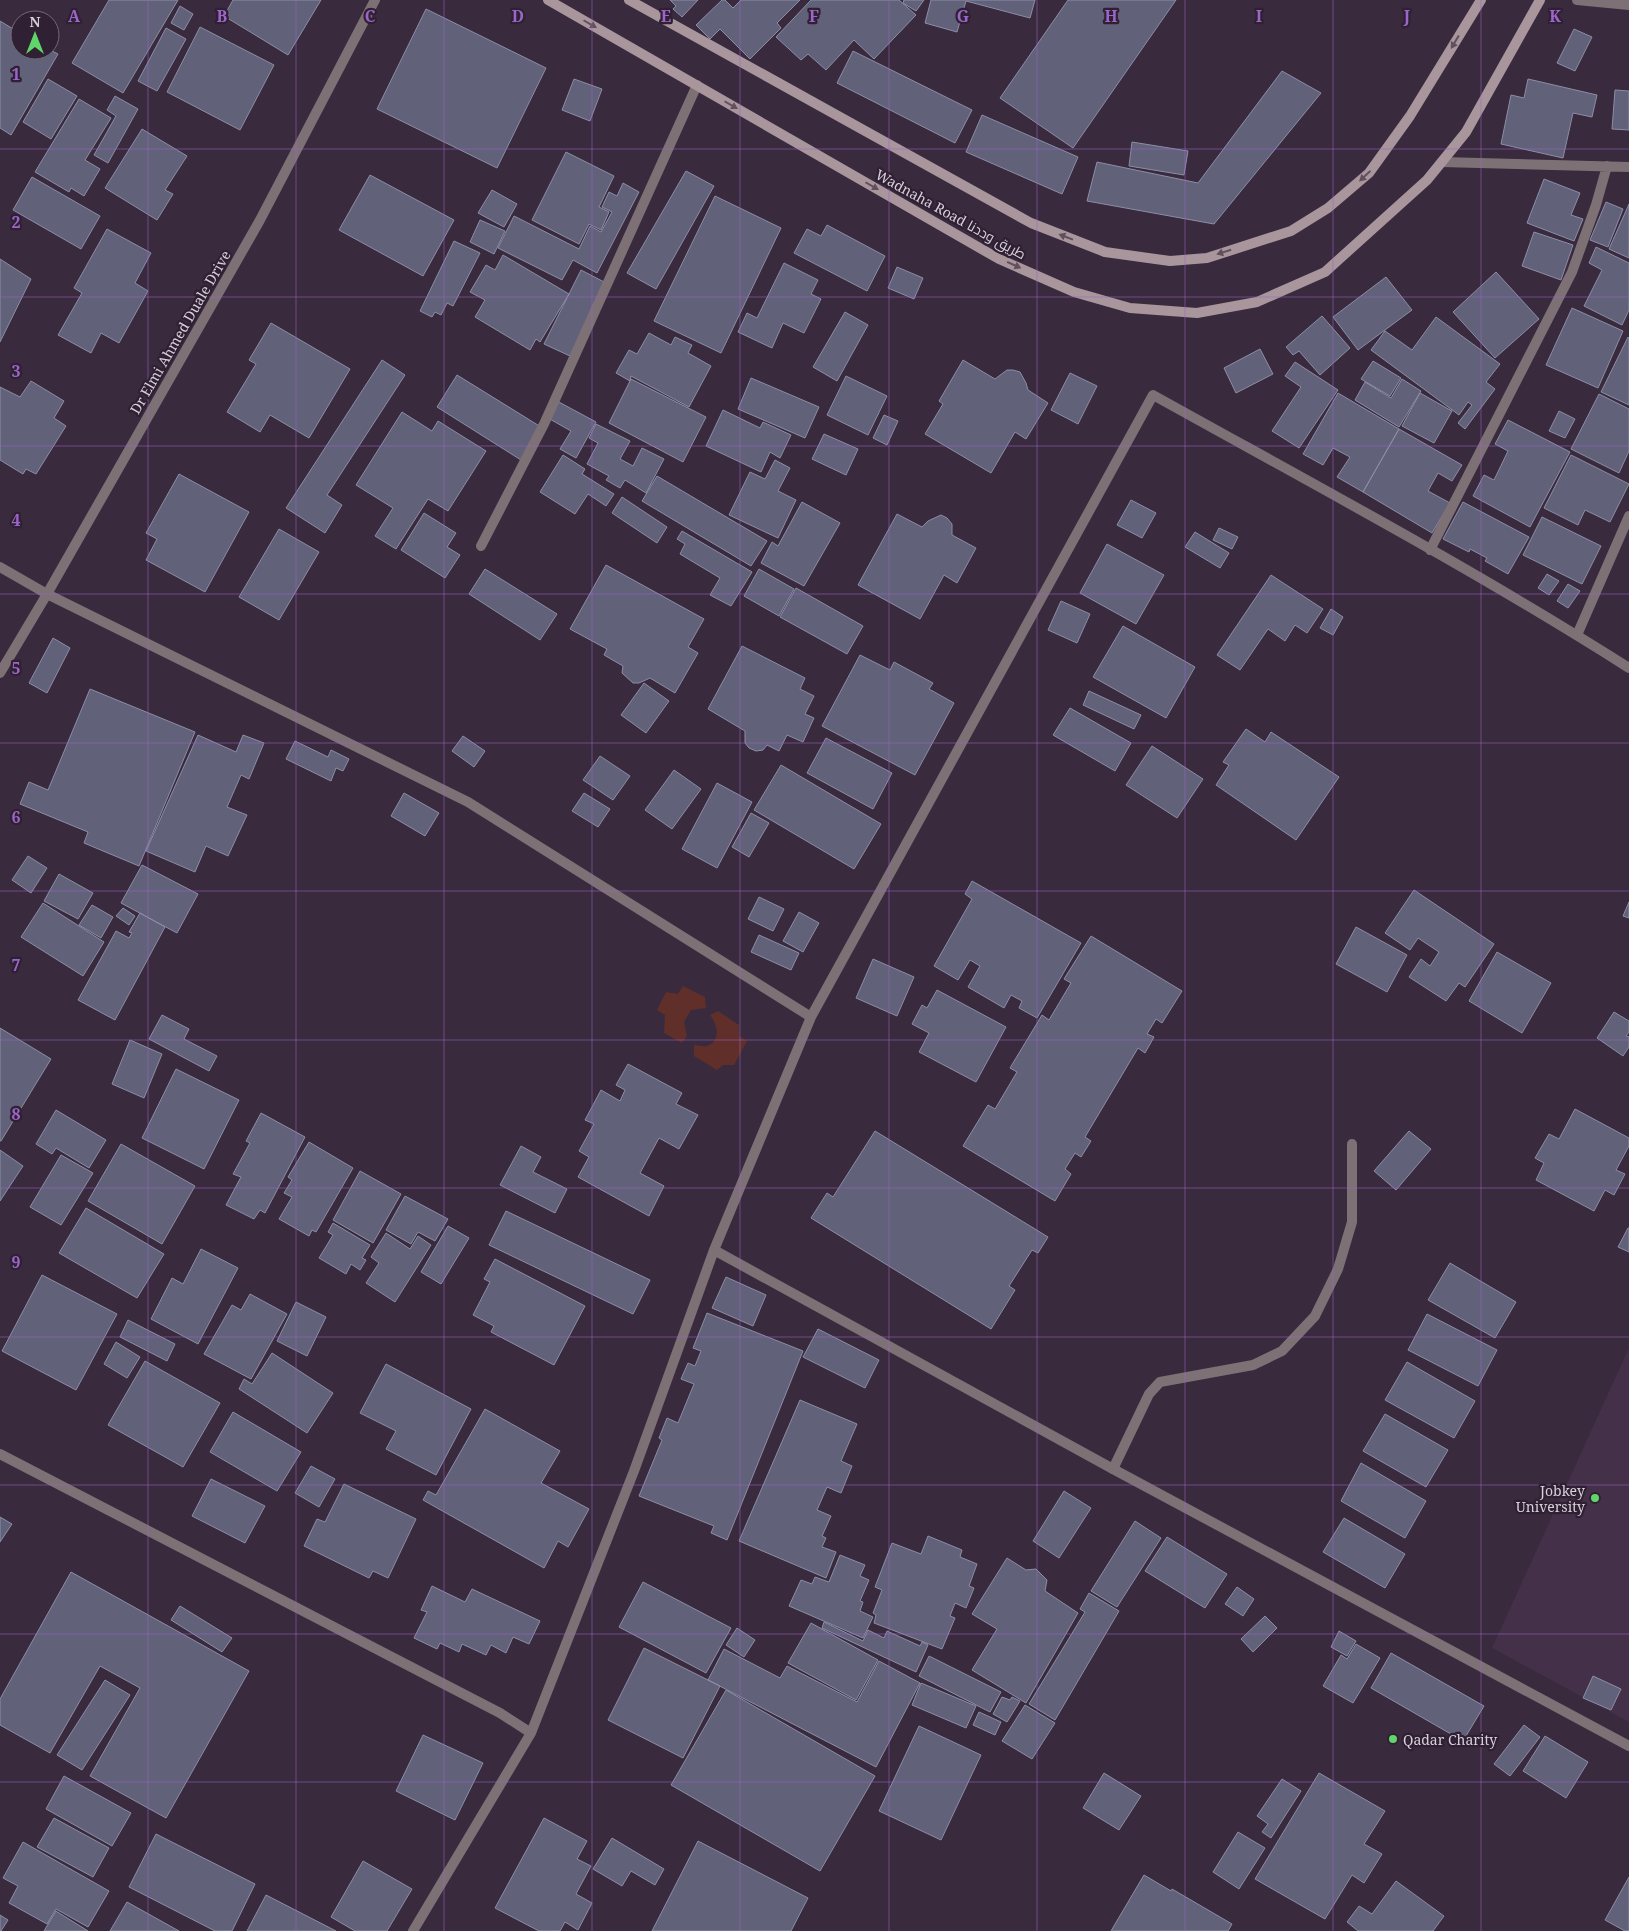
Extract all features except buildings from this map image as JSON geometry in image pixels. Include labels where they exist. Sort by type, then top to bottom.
[{"type":"main road","name":"Wadnaha Road طريق وددنا","points":[[548,0],[999,259],[1074,292],[1130,308],[1197,313],[1257,302],[1325,272],[1427,180],[1466,132],[1540,0]]},
{"type":"main road","points":[[629,0],[1031,223],[1105,252],[1170,261],[1207,258],[1291,231],[1328,208],[1369,173],[1410,116],[1481,0]]},
{"type":"street","name":"Dr Elmi Ahmed Duale Drive","points":[[0,673],[260,220],[375,0]]},
{"type":"street","points":[[1577,0],[1629,5]]},
{"type":"street","points":[[481,546],[544,424],[697,85]]},
{"type":"street","points":[[1442,162],[1629,167]]},
{"type":"street","points":[[1430,550],[1572,272],[1596,205],[1607,166]]},
{"type":"street","points":[[414,1931],[531,1733],[634,1471],[714,1250],[811,1017],[1153,395],[1430,550],[1577,635],[1629,668]]},
{"type":"street","points":[[1577,635],[1629,516]]},
{"type":"street","points":[[0,567],[47,594],[468,802],[811,1017]]},
{"type":"street","points":[[1113,1469],[1149,1394],[1160,1382],[1253,1365],[1282,1351],[1315,1316],[1338,1269],[1352,1222],[1352,1144]]},
{"type":"street","points":[[714,1250],[1113,1469],[1629,1746]]},
{"type":"street","points":[[0,1454],[500,1713],[531,1733]]},
{"type":"shaded area","points":[[683,986],[705,997],[706,1008],[691,1010],[684,1022],[687,1036],[682,1043],[664,1033],[665,1015],[657,1010],[666,992],[678,994]]},
{"type":"shaded area","points":[[718,1011],[739,1025],[739,1036],[747,1041],[734,1065],[723,1065],[717,1070],[694,1056],[694,1045],[707,1046],[715,1040],[716,1027],[710,1015]]},
{"type":"shaded area","name":"Jobkey University","points":[[1629,1348],[1629,1722],[1492,1648]]},
{"type":"place","name":"Jobkey University","points":[[1595,1498]]},
{"type":"place","name":"Qadar Charity","points":[[1393,1739]]}]
